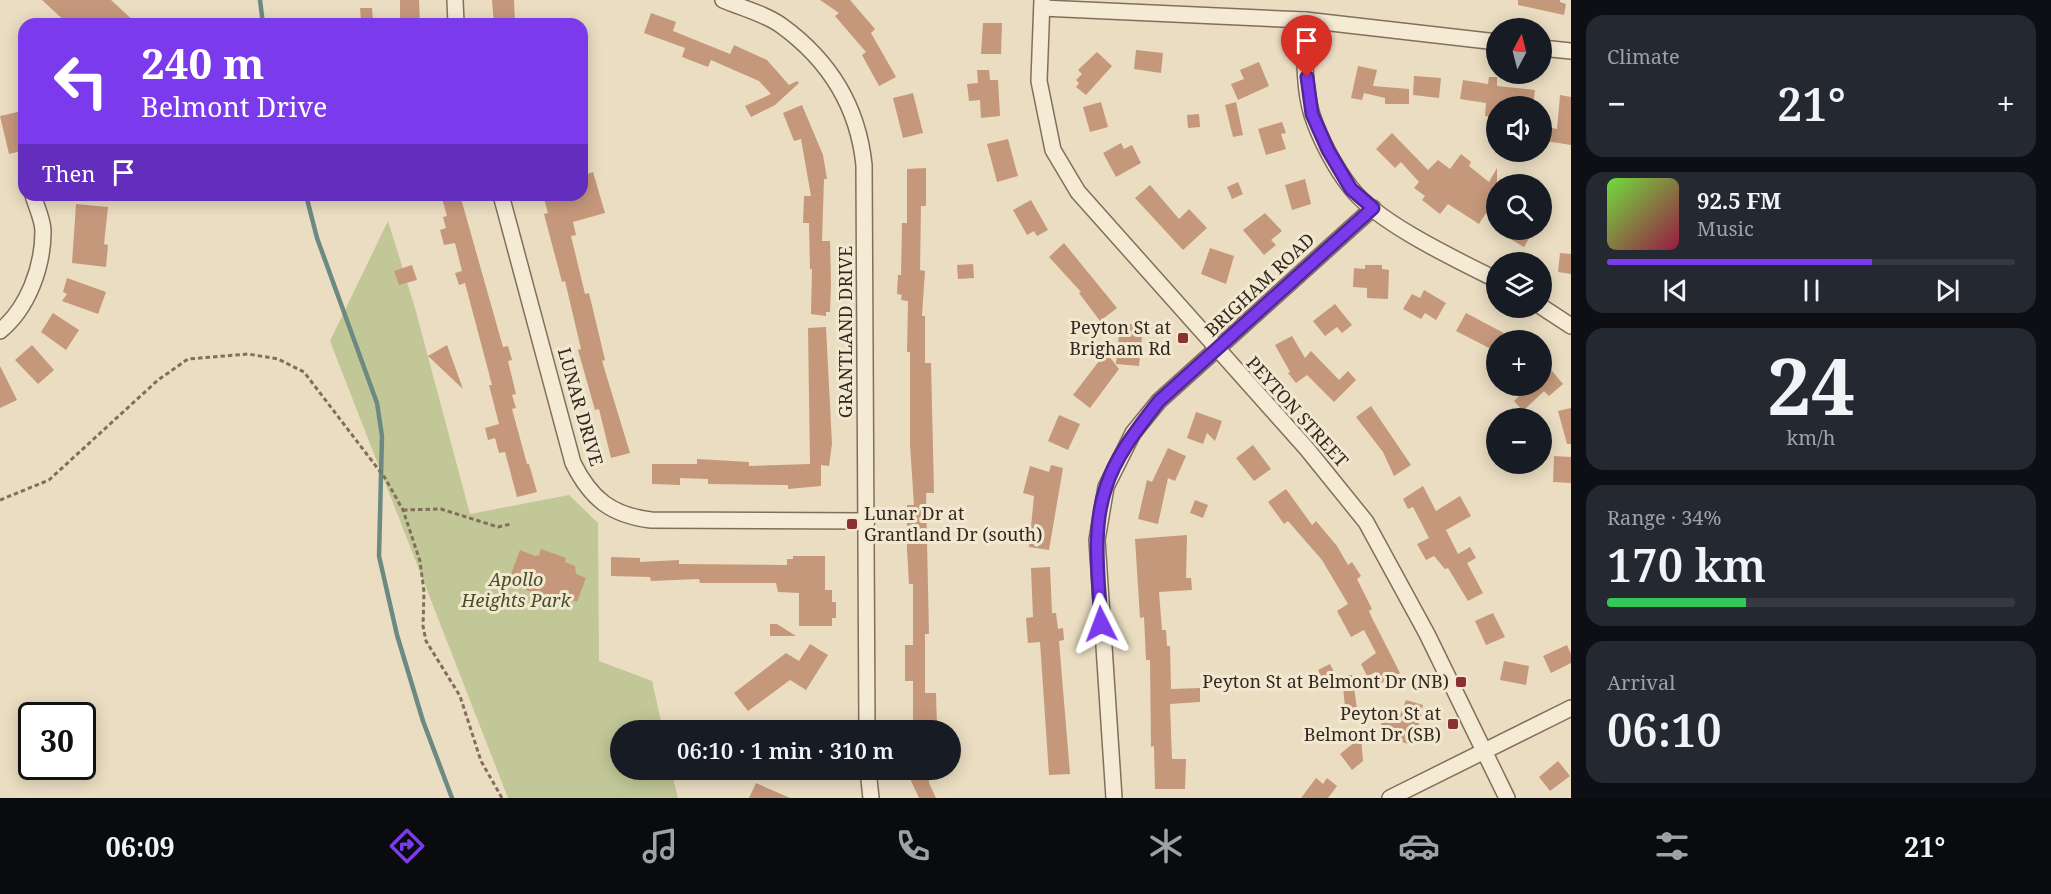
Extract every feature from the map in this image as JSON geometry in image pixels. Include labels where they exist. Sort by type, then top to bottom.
[{"type":"street","points":[[455,0],[456,18]]},
{"type":"street","name":"GRANTLAND DRIVE","points":[[723,0],[781,25],[819,59],[845,95],[861,135],[864,165],[867,720]]},
{"type":"street","points":[[1042,4],[1305,20],[1486,41]]},
{"type":"street","name":"PEYTON STREET","points":[[1042,4],[1039,81],[1053,150],[1078,192],[1217,351],[1307,449],[1366,522],[1427,634],[1507,798]]},
{"type":"street","points":[[1305,20],[1305,59],[1312,114],[1328,150],[1351,189],[1400,227],[1486,274]]},
{"type":"street","points":[[1552,49],[1571,51]]},
{"type":"street","points":[[0,331],[22,305],[37,273],[43,229],[35,201]]},
{"type":"street","name":"LUNAR DRIVE","points":[[503,201],[573,463],[590,491],[604,505],[619,514],[651,520],[867,520]]},
{"type":"street","name":"BRIGHAM ROAD","points":[[1114,798],[1097,540],[1106,487],[1133,433],[1159,401],[1373,208]]},
{"type":"street","points":[[1552,314],[1571,326]]},
{"type":"street","points":[[1390,798],[1571,708]]},
{"type":"street","points":[[869,780],[871,798]]},
{"type":"path","points":[[0,500],[48,480],[188,358],[248,354],[278,359],[303,372],[385,478],[403,510],[420,561],[424,592],[423,626],[426,642],[465,706],[481,761],[502,798]]},
{"type":"path","points":[[403,510],[441,509],[498,527],[511,524]]},
{"type":"green space","name":"Apollo Heights Park","points":[[388,221],[415,308],[470,514],[569,495],[598,523],[599,661],[652,681],[661,720],[610,720],[610,780],[674,780],[678,798],[508,798],[330,341]]},
{"type":"building","points":[[42,0],[111,0],[130,18],[62,18]]},
{"type":"building","points":[[400,0],[419,0],[420,18],[400,18]]},
{"type":"building","points":[[492,0],[514,0],[515,18],[494,18]]},
{"type":"building","points":[[820,0],[850,0],[875,29],[871,33],[896,77],[879,86],[862,55],[866,52],[835,16],[839,13]]},
{"type":"building","points":[[1518,0],[1560,0],[1566,4],[1564,15],[1518,5]]},
{"type":"building","points":[[360,8],[372,8],[373,18],[361,18]]},
{"type":"building","points":[[651,13],[676,22],[673,31],[730,54],[734,45],[767,60],[789,85],[797,81],[799,83],[775,105],[751,117],[745,106],[771,94],[759,81],[711,60],[708,67],[682,57],[685,48],[644,33]]},
{"type":"building","points":[[983,23],[1002,23],[1001,54],[981,54]]},
{"type":"building","points":[[1136,50],[1163,53],[1161,73],[1134,69]]},
{"type":"building","points":[[1097,52],[1112,66],[1086,95],[1076,87],[1079,83],[1076,80],[1082,74],[1078,70]]},
{"type":"building","points":[[1259,62],[1269,86],[1238,100],[1231,84],[1244,79],[1240,70]]},
{"type":"building","points":[[1358,66],[1377,70],[1373,86],[1409,89],[1409,104],[1385,104],[1385,98],[1364,93],[1362,100],[1351,98]]},
{"type":"building","points":[[977,70],[989,70],[990,80],[998,80],[1000,116],[981,118],[980,100],[969,101],[967,84],[978,83]]},
{"type":"building","points":[[1414,76],[1441,78],[1439,98],[1413,95]]},
{"type":"building","points":[[1463,80],[1535,90],[1534,96],[1486,96],[1486,103],[1460,99]]},
{"type":"building","points":[[913,93],[923,133],[903,138],[893,98]]},
{"type":"building","points":[[1560,95],[1571,97],[1571,145],[1552,142],[1552,128],[1557,129]]},
{"type":"building","points":[[1101,102],[1108,127],[1090,132],[1083,107]]},
{"type":"building","points":[[1236,102],[1243,135],[1233,137],[1225,105]]},
{"type":"building","points":[[802,105],[823,155],[827,179],[824,179],[822,241],[830,241],[831,284],[830,312],[826,312],[826,316],[811,314],[812,269],[810,269],[809,223],[803,223],[804,196],[811,196],[801,139],[794,141],[783,113]]},
{"type":"building","points":[[18,112],[18,152],[9,154],[0,116]]},
{"type":"building","points":[[1199,114],[1200,127],[1188,128],[1187,115]]},
{"type":"building","points":[[1282,122],[1286,133],[1281,134],[1286,149],[1266,155],[1258,129]]},
{"type":"building","points":[[1392,133],[1428,170],[1438,160],[1450,169],[1461,154],[1471,162],[1469,166],[1486,180],[1486,213],[1479,224],[1448,204],[1440,214],[1422,200],[1425,196],[1414,188],[1419,182],[1401,162],[1395,168],[1376,149]]},
{"type":"building","points":[[1008,139],[1018,176],[997,182],[987,144]]},
{"type":"building","points":[[1121,143],[1124,149],[1132,145],[1141,163],[1116,177],[1103,153]]},
{"type":"building","points":[[926,168],[926,206],[921,206],[920,270],[925,271],[922,316],[925,316],[925,363],[931,363],[934,493],[926,493],[929,634],[925,634],[925,693],[936,693],[937,720],[913,720],[913,681],[905,681],[905,645],[913,645],[913,584],[909,584],[907,505],[914,505],[910,445],[910,352],[907,352],[908,301],[901,300],[902,295],[897,294],[898,275],[901,275],[902,223],[907,223],[907,169]]},
{"type":"building","points":[[593,172],[605,213],[573,222],[576,235],[571,236],[585,294],[589,293],[605,360],[602,361],[630,453],[611,458],[599,409],[595,410],[578,350],[581,349],[565,281],[562,282],[544,214],[548,213],[545,201],[588,201],[588,174]]},
{"type":"building","points":[[1305,179],[1311,204],[1292,210],[1285,185]]},
{"type":"building","points":[[1238,182],[1243,194],[1232,199],[1227,187]]},
{"type":"building","points":[[1150,185],[1179,219],[1189,209],[1207,228],[1183,250],[1135,198]]},
{"type":"building","points":[[1031,200],[1048,230],[1037,236],[1034,231],[1027,235],[1013,210]]},
{"type":"building","points":[[443,201],[462,201],[503,347],[508,346],[512,360],[508,361],[516,394],[512,395],[516,408],[512,409],[537,492],[517,497],[505,452],[499,453],[495,438],[488,440],[485,428],[499,424],[489,385],[492,385],[465,283],[459,285],[455,273],[462,271],[455,243],[444,245],[440,230],[446,228],[443,217],[447,216]]},
{"type":"building","points":[[76,204],[108,207],[104,244],[108,245],[106,267],[72,263]]},
{"type":"building","points":[[1265,213],[1282,231],[1271,240],[1276,245],[1264,255],[1243,230]]},
{"type":"building","points":[[1512,240],[1528,240],[1524,247]]},
{"type":"building","points":[[1064,243],[1117,308],[1100,321],[1079,293],[1081,292],[1049,257]]},
{"type":"building","points":[[1210,248],[1234,256],[1226,284],[1201,274]]},
{"type":"building","points":[[1560,253],[1571,254],[1571,274],[1558,272]]},
{"type":"building","points":[[973,264],[974,278],[958,279],[957,265]]},
{"type":"building","points":[[412,265],[417,280],[399,285],[394,271]]},
{"type":"building","points":[[1365,265],[1382,265],[1382,269],[1389,270],[1388,299],[1367,298],[1367,288],[1353,287],[1354,268],[1365,269]]},
{"type":"building","points":[[67,278],[106,292],[98,314],[62,301],[67,294],[63,292]]},
{"type":"building","points":[[1424,290],[1446,303],[1436,320],[1425,313],[1421,319],[1403,309],[1412,294],[1420,298]]},
{"type":"building","points":[[1335,304],[1352,325],[1342,333],[1337,327],[1325,336],[1313,321]]},
{"type":"building","points":[[53,313],[79,330],[66,350],[41,332]]},
{"type":"building","points":[[1466,313],[1498,330],[1486,330],[1486,346],[1456,331]]},
{"type":"building","points":[[1120,323],[1139,325],[1138,337],[1142,337],[1139,366],[1116,364]]},
{"type":"building","points":[[826,327],[832,444],[829,466],[821,465],[821,486],[788,489],[788,485],[708,484],[708,479],[680,478],[680,485],[652,484],[652,464],[697,464],[697,459],[749,462],[749,466],[810,464],[808,328]]},
{"type":"building","points":[[1292,336],[1305,358],[1311,351],[1339,380],[1348,371],[1356,380],[1334,402],[1307,375],[1296,383],[1288,373],[1290,372],[1275,345]]},
{"type":"building","points":[[32,345],[54,370],[38,384],[15,360]]},
{"type":"building","points":[[447,345],[463,389],[428,356]]},
{"type":"building","points":[[1106,352],[1119,369],[1090,408],[1073,395]]},
{"type":"building","points":[[0,366],[17,400],[0,408]]},
{"type":"building","points":[[1552,371],[1563,384],[1552,393]]},
{"type":"building","points":[[1519,396],[1539,396],[1526,408],[1520,408],[1514,401]]},
{"type":"building","points":[[1371,406],[1411,465],[1394,476],[1383,452],[1356,417]]},
{"type":"building","points":[[1571,408],[1571,444],[1567,444],[1558,411]]},
{"type":"building","points":[[1196,412],[1222,421],[1215,441],[1207,433],[1203,444],[1187,438]]},
{"type":"building","points":[[1059,415],[1080,424],[1068,450],[1048,441]]},
{"type":"building","points":[[1253,445],[1271,469],[1254,481],[1236,458]]},
{"type":"building","points":[[1168,448],[1186,456],[1175,481],[1168,478],[1158,524],[1138,519],[1147,480],[1152,482]]},
{"type":"building","points":[[1554,456],[1571,457],[1571,483],[1553,482]]},
{"type":"building","points":[[1051,465],[1063,468],[1049,550],[1029,547],[1034,496],[1023,493],[1030,466],[1049,472]]},
{"type":"building","points":[[1423,486],[1436,511],[1460,496],[1471,516],[1446,530],[1458,554],[1470,547],[1476,558],[1467,563],[1483,593],[1468,601],[1448,568],[1445,569],[1434,556],[1426,560],[1417,544],[1429,538],[1413,507],[1408,509],[1403,499]]},
{"type":"building","points":[[1286,489],[1312,525],[1316,521],[1337,546],[1348,565],[1352,562],[1361,576],[1357,579],[1372,609],[1369,611],[1400,673],[1381,683],[1376,672],[1367,676],[1361,664],[1376,653],[1364,630],[1351,637],[1337,611],[1348,604],[1322,560],[1288,521],[1284,524],[1268,502]]},
{"type":"building","points":[[1195,500],[1208,505],[1203,518],[1190,513]]},
{"type":"building","points":[[1187,535],[1186,578],[1191,578],[1192,590],[1159,592],[1162,630],[1166,630],[1167,646],[1170,646],[1171,689],[1200,688],[1200,702],[1170,704],[1172,759],[1186,759],[1185,789],[1155,789],[1154,746],[1151,747],[1150,660],[1146,660],[1144,617],[1140,618],[1135,539]]},
{"type":"building","points":[[541,549],[566,558],[565,562],[575,566],[576,574],[586,578],[577,602],[565,597],[559,602],[526,590],[528,583],[525,582],[526,579],[511,574],[520,550],[535,556],[539,555]]},
{"type":"building","points":[[793,556],[825,556],[825,590],[832,590],[832,602],[836,602],[836,618],[832,618],[832,626],[799,626],[799,593],[778,592],[776,583],[700,583],[699,579],[651,581],[650,577],[611,576],[611,557],[640,558],[640,562],[679,560],[679,564],[787,565],[787,559],[793,559]]},
{"type":"building","points":[[1050,567],[1052,613],[1056,613],[1058,629],[1063,628],[1064,640],[1059,641],[1070,774],[1049,775],[1040,642],[1028,643],[1026,618],[1033,617],[1031,568]]},
{"type":"building","points":[[1493,613],[1505,637],[1486,645],[1475,621]]},
{"type":"building","points":[[770,624],[777,624],[796,636],[770,636]]},
{"type":"building","points":[[810,644],[828,655],[806,690],[790,680],[748,711],[734,693],[786,653],[799,661]]},
{"type":"building","points":[[1567,645],[1571,654],[1571,663],[1551,673],[1543,656]]},
{"type":"building","points":[[1504,661],[1529,666],[1526,685],[1500,680]]},
{"type":"building","points":[[1330,664],[1335,674],[1323,680],[1318,670]]},
{"type":"building","points":[[1352,675],[1358,715],[1346,717],[1342,676]]},
{"type":"building","points":[[1406,700],[1423,705],[1418,728],[1424,730],[1420,743],[1414,741],[1413,745],[1394,740],[1395,736],[1379,731],[1387,715],[1399,718]]},
{"type":"building","points":[[1361,737],[1363,761],[1352,770],[1340,754]]},
{"type":"building","points":[[1558,761],[1570,776],[1550,791],[1539,777]]},
{"type":"building","points":[[1316,778],[1323,784],[1327,778],[1337,786],[1328,798],[1301,798]]},
{"type":"building","points":[[911,780],[929,780],[936,798],[919,798]]},
{"type":"building","points":[[756,783],[790,798],[749,798]]},
{"type":"waterway","points":[[260,0],[262,18]]},
{"type":"waterway","points":[[308,201],[317,238],[377,403],[382,436],[379,556],[397,635],[423,721],[452,798]]},
{"type":"place","name":"Peyton St at Brigham Rd","points":[[1183,338]]},
{"type":"place","name":"Lunar Dr at Grantland Dr (south)","points":[[852,524]]},
{"type":"place","name":"Peyton St at Belmont Dr (NB)","points":[[1461,682]]},
{"type":"place","name":"Peyton St at Belmont Dr (SB)","points":[[1453,724]]},
{"type":"route","points":[[1101,624],[1097,540],[1100,522],[1106,487],[1133,433],[1159,401],[1373,208],[1351,189],[1328,150],[1312,114],[1307,77]]}]
